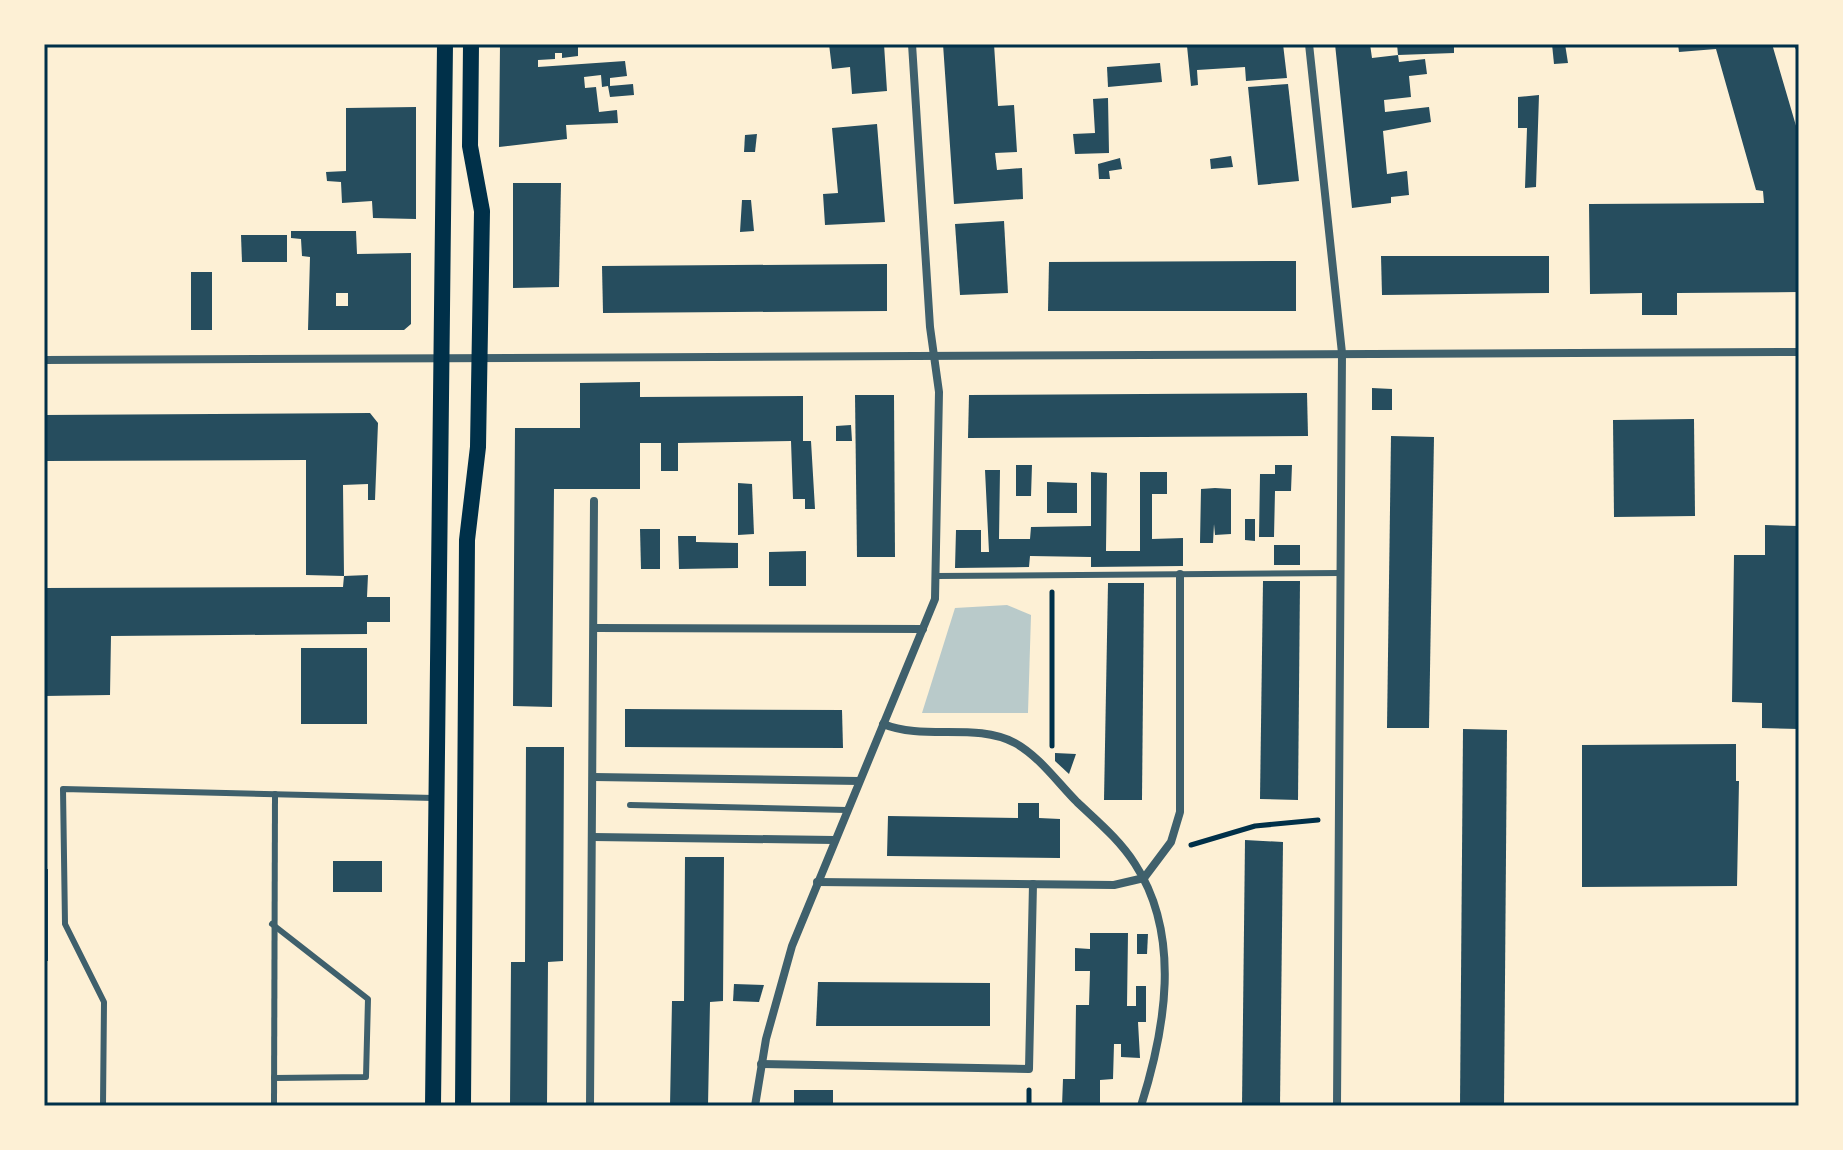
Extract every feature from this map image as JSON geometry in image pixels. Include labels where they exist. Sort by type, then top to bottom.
[{"type":"main road","points":[[433,1106],[445,44]]},
{"type":"main road","points":[[463,1106],[467,530],[476,469],[482,211],[470,146],[471,44]]},
{"type":"street","points":[[755,1106],[761,1064],[792,946],[935,599],[939,392],[912,44]]},
{"type":"street","points":[[1309,44],[1342,353],[1337,1106]]},
{"type":"street","points":[[44,360],[1799,352]]},
{"type":"street","points":[[590,1106],[596,628],[594,501]]},
{"type":"street","points":[[817,882],[1114,885],[1144,878],[1163,855],[1178,827],[1180,812],[1180,574]]},
{"type":"street","points":[[596,628],[923,629]]},
{"type":"street","points":[[883,724],[915,733],[1002,739],[1028,752],[1120,845],[1144,878],[1157,915],[1165,984],[1160,1037],[1141,1106]]},
{"type":"street","points":[[594,777],[859,781]]},
{"type":"street","points":[[593,837],[834,840]]},
{"type":"street","points":[[761,1064],[1029,1069],[1033,884]]},
{"type":"lane","points":[[936,576],[1341,573]]},
{"type":"lane","points":[[103,1106],[104,1002],[65,924],[63,789],[437,798]]},
{"type":"lane","points":[[274,1106],[272,924],[275,794]]},
{"type":"lane","points":[[630,805],[847,810]]},
{"type":"lane","points":[[272,924],[368,999],[366,1077],[274,1078]]},
{"type":"path","points":[[1052,575],[1052,776]]},
{"type":"path","points":[[1163,855],[1255,826],[1339,819]]},
{"type":"shaded area","points":[[1007,605],[1031,615],[1028,713],[922,713],[955,608]]},
{"type":"building","points":[[500,44],[578,44],[578,56],[562,58],[562,53],[555,53],[555,59],[538,60],[538,67],[625,61],[627,76],[610,78],[610,86],[633,84],[634,95],[610,97],[608,86],[602,87],[601,75],[584,77],[585,88],[596,87],[599,112],[617,110],[618,123],[566,125],[567,139],[499,147]]},
{"type":"building","points":[[829,44],[884,44],[887,91],[852,94],[850,67],[832,69]]},
{"type":"building","points":[[943,44],[994,44],[998,106],[1014,105],[1017,152],[995,153],[997,170],[1022,168],[1023,199],[954,204]]},
{"type":"building","points":[[1283,44],[1287,78],[1246,81],[1245,67],[1197,70],[1198,85],[1191,86],[1187,46]]},
{"type":"building","points":[[1335,44],[1370,44],[1372,58],[1398,55],[1399,62],[1425,59],[1427,74],[1409,76],[1411,97],[1384,100],[1385,112],[1429,107],[1431,122],[1383,131],[1387,174],[1407,171],[1409,195],[1391,197],[1391,203],[1352,208]]},
{"type":"building","points":[[1397,44],[1454,44],[1454,53],[1398,55]]},
{"type":"building","points":[[1552,44],[1565,44],[1568,63],[1554,64]]},
{"type":"building","points":[[1678,44],[1772,44],[1799,136],[1799,292],[1677,293],[1677,315],[1642,315],[1642,293],[1590,294],[1589,204],[1764,203],[1763,191],[1756,190],[1716,49],[1679,52]]},
{"type":"building","points":[[1160,63],[1162,82],[1108,87],[1107,67]]},
{"type":"building","points":[[1288,84],[1299,181],[1258,185],[1248,87]]},
{"type":"building","points":[[1539,95],[1536,187],[1525,188],[1527,128],[1518,128],[1518,97]]},
{"type":"building","points":[[1108,98],[1109,153],[1075,154],[1073,134],[1095,133],[1093,99]]},
{"type":"building","points":[[416,107],[416,219],[373,218],[372,201],[342,203],[341,182],[327,181],[326,172],[346,171],[346,108]]},
{"type":"building","points":[[877,124],[885,222],[825,225],[823,194],[838,193],[832,128]]},
{"type":"building","points":[[757,134],[755,152],[744,152],[745,135]]},
{"type":"building","points":[[1231,156],[1233,167],[1211,169],[1210,159]]},
{"type":"building","points":[[1120,158],[1122,169],[1109,171],[1110,179],[1099,179],[1098,164]]},
{"type":"building","points":[[513,183],[561,183],[559,287],[513,288]]},
{"type":"building","points":[[742,200],[751,200],[754,231],[740,232]]},
{"type":"building","points":[[1004,221],[1008,293],[960,295],[955,224]]},
{"type":"building","points":[[291,231],[356,231],[357,254],[411,253],[411,324],[404,330],[308,330],[310,257],[302,256],[301,239],[291,238]],"holes":[[[336,293],[348,293],[348,306],[336,306]]]},
{"type":"building","points":[[241,235],[287,235],[287,262],[242,262]]},
{"type":"building","points":[[1381,256],[1549,256],[1549,293],[1382,295]]},
{"type":"building","points":[[1296,261],[1296,311],[1048,311],[1049,262]]},
{"type":"building","points":[[887,264],[887,311],[603,313],[602,266]]},
{"type":"building","points":[[191,272],[212,272],[212,330],[191,330]]},
{"type":"building","points":[[640,382],[640,397],[803,396],[803,441],[811,441],[815,509],[805,509],[805,499],[793,499],[791,441],[678,443],[678,471],[661,471],[661,443],[640,443],[640,489],[554,489],[552,707],[513,706],[515,428],[580,428],[580,383]]},
{"type":"building","points":[[1372,388],[1392,389],[1392,410],[1372,410]]},
{"type":"building","points":[[1307,393],[1308,436],[968,438],[969,395]]},
{"type":"building","points":[[855,395],[894,395],[895,557],[857,557]]},
{"type":"building","points":[[370,413],[378,423],[375,500],[368,500],[368,484],[343,485],[344,576],[306,575],[306,460],[44,461],[44,415]]},
{"type":"building","points":[[1694,419],[1695,516],[1614,517],[1613,420]]},
{"type":"building","points":[[851,425],[852,441],[836,441],[836,426]]},
{"type":"building","points":[[1391,436],[1434,437],[1429,728],[1387,728]]},
{"type":"building","points":[[1016,465],[1032,465],[1031,496],[1016,496]]},
{"type":"building","points":[[1275,465],[1292,465],[1291,491],[1275,491],[1274,537],[1259,537],[1260,474],[1275,474]]},
{"type":"building","points":[[985,470],[1000,470],[999,539],[1030,539],[1031,527],[1091,526],[1091,472],[1107,473],[1106,551],[1140,551],[1140,472],[1167,472],[1167,494],[1152,494],[1152,539],[1183,538],[1183,566],[1091,567],[1091,557],[1030,556],[1029,567],[955,568],[956,530],[981,530],[981,552],[989,552]]},
{"type":"building","points":[[1047,482],[1077,483],[1077,513],[1047,513]]},
{"type":"building","points":[[738,483],[752,484],[754,534],[738,535]]},
{"type":"building","points":[[1201,489],[1231,489],[1231,534],[1215,535],[1214,524],[1213,543],[1200,543]]},
{"type":"building","points":[[1245,519],[1255,519],[1255,541],[1245,540]]},
{"type":"building","points":[[1765,525],[1799,526],[1799,729],[1762,728],[1762,703],[1732,702],[1734,555],[1765,555]]},
{"type":"building","points":[[640,529],[660,529],[660,569],[641,569]]},
{"type":"building","points":[[678,536],[696,536],[696,542],[738,543],[738,568],[679,569]]},
{"type":"building","points":[[1274,545],[1300,545],[1300,565],[1274,565]]},
{"type":"building","points":[[806,551],[806,586],[769,586],[769,552]]},
{"type":"building","points":[[368,575],[367,597],[390,597],[390,622],[367,622],[367,634],[111,636],[110,695],[44,696],[44,588],[343,587],[344,576]]},
{"type":"building","points":[[1263,581],[1300,581],[1298,800],[1260,799]]},
{"type":"building","points":[[1108,583],[1144,583],[1142,800],[1104,800]]},
{"type":"building","points":[[301,648],[367,648],[367,724],[301,724]]},
{"type":"building","points":[[625,709],[842,710],[843,748],[625,747]]},
{"type":"building","points":[[1463,729],[1507,730],[1504,1106],[1460,1106]]},
{"type":"building","points":[[1736,744],[1736,781],[1739,781],[1737,886],[1582,887],[1582,745]]},
{"type":"building","points":[[526,747],[564,747],[563,961],[548,962],[547,1106],[510,1106],[511,962],[525,962]]},
{"type":"building","points":[[1055,753],[1076,754],[1069,774],[1055,761]]},
{"type":"building","points":[[1018,803],[1039,803],[1039,818],[1060,819],[1060,858],[887,856],[888,816],[1018,818]]},
{"type":"building","points":[[1245,840],[1283,842],[1280,1106],[1242,1106]]},
{"type":"building","points":[[685,857],[724,857],[723,1001],[710,1002],[708,1106],[670,1106],[672,1001],[684,1001]]},
{"type":"building","points":[[333,861],[382,861],[382,892],[333,892]]},
{"type":"building","points":[[44,869],[48,869],[48,961],[44,961]]},
{"type":"building","points":[[1090,933],[1128,933],[1127,1006],[1136,1006],[1136,986],[1146,986],[1146,1022],[1138,1022],[1140,1058],[1121,1057],[1121,1044],[1114,1044],[1113,1079],[1100,1080],[1100,1106],[1062,1106],[1063,1079],[1075,1079],[1076,1005],[1089,1005],[1090,971],[1075,971],[1075,948],[1090,949]]},
{"type":"building","points":[[1137,934],[1148,934],[1147,954],[1137,954]]},
{"type":"building","points":[[818,982],[990,983],[990,1026],[816,1026]]},
{"type":"building","points":[[734,984],[764,985],[759,1002],[733,1001]]},
{"type":"building","points":[[794,1090],[833,1090],[833,1106],[794,1106]]}]
